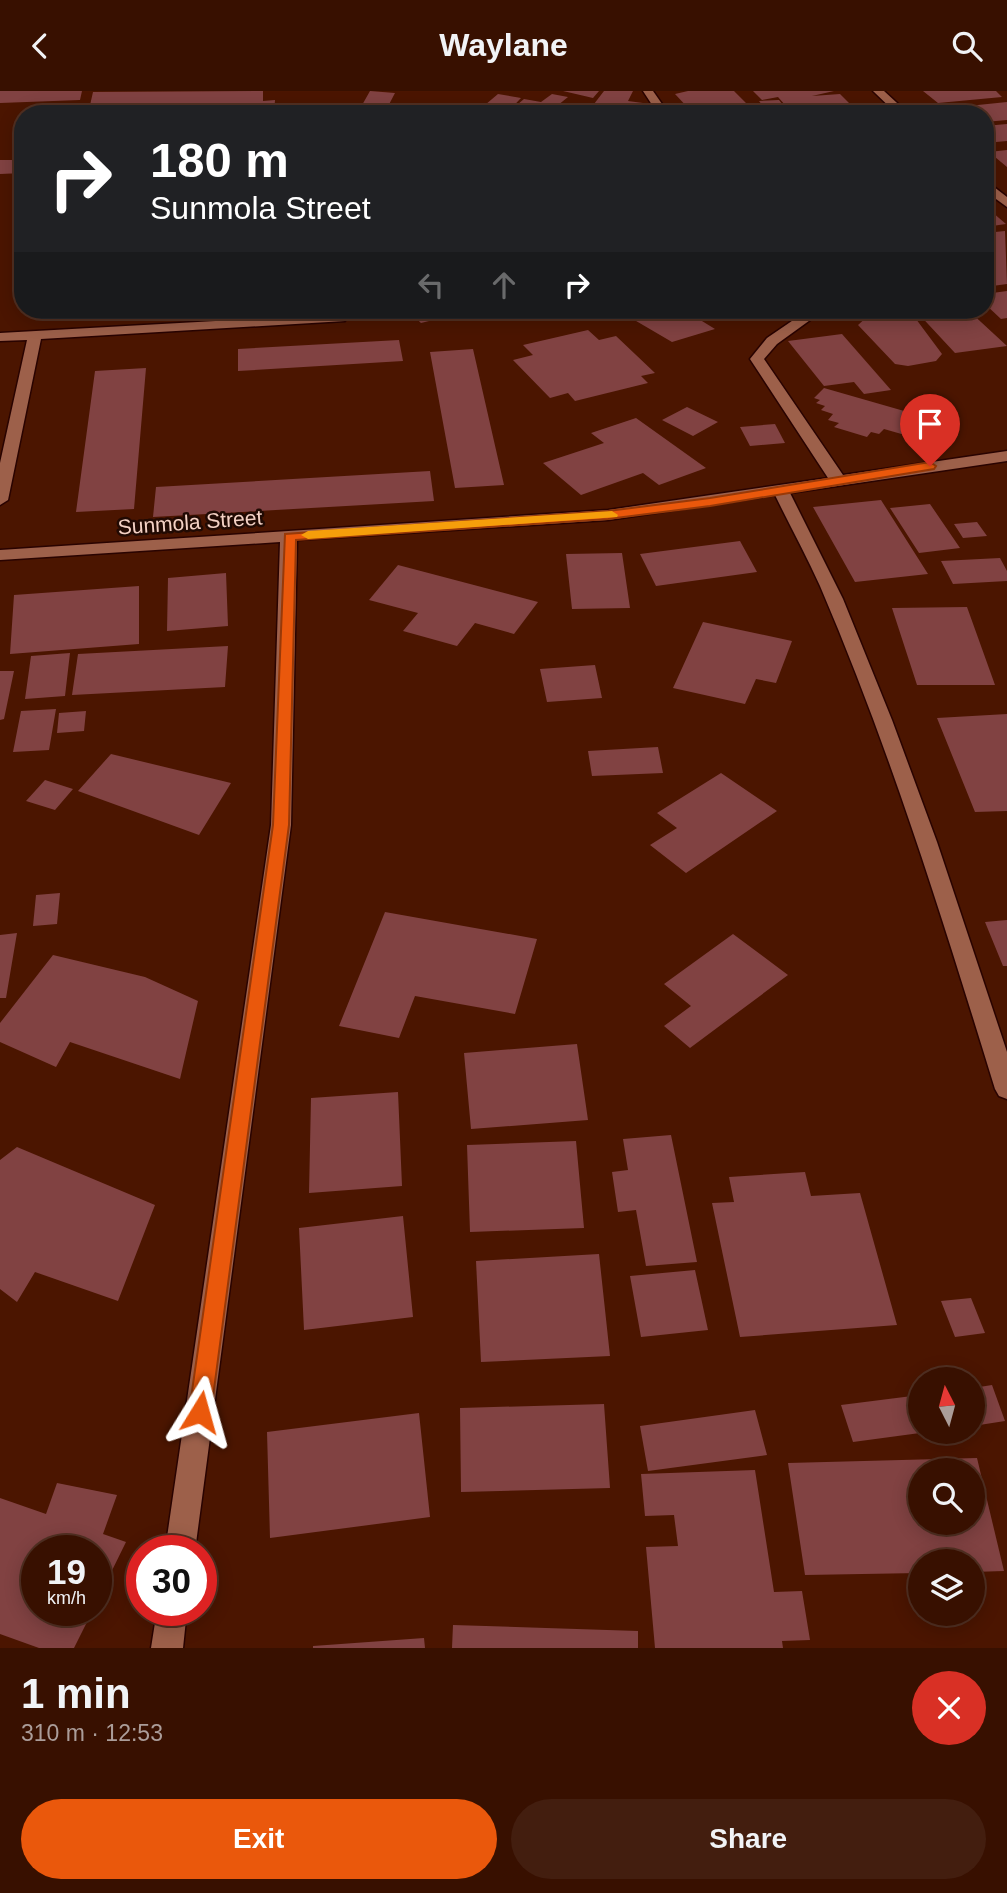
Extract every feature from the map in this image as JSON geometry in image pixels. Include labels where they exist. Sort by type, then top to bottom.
[{"type":"street","points":[[878,91],[894,105]]},
{"type":"street","points":[[0,337],[322,319]]},
{"type":"street","points":[[804,319],[772,341],[757,359],[838,480]]},
{"type":"street","points":[[0,500],[35,335]]},
{"type":"street","name":"Sunmola Street","points":[[0,555],[608,515],[1007,456]]},
{"type":"street","points":[[780,490],[833,596],[873,695],[921,827],[1007,1089]]},
{"type":"street","points":[[182,1535],[281,825],[289,536]]},
{"type":"street","points":[[167,1648],[170,1626]]},
{"type":"building","points":[[0,91],[82,91],[80,100],[0,103]]},
{"type":"building","points":[[263,91],[263,101],[275,100],[275,105],[90,105],[93,92]]},
{"type":"building","points":[[370,91],[395,93],[389,105],[362,105]]},
{"type":"building","points":[[563,91],[599,91],[593,98]]},
{"type":"building","points":[[604,91],[633,91],[628,101],[643,103],[639,105],[594,104]]},
{"type":"building","points":[[688,91],[734,91],[747,104],[685,105],[675,94]]},
{"type":"building","points":[[753,91],[834,91],[812,96],[840,94],[851,105],[785,105],[778,97],[762,100]]},
{"type":"building","points":[[923,91],[996,91],[1002,97],[938,103]]},
{"type":"building","points":[[498,94],[521,98],[514,105],[485,105]]},
{"type":"building","points":[[552,94],[568,97],[558,105],[517,105],[524,99],[541,102]]},
{"type":"building","points":[[779,100],[783,105],[762,105],[759,101]]},
{"type":"building","points":[[1007,102],[1007,120],[994,121],[994,105],[978,105]]},
{"type":"building","points":[[1007,124],[1007,141],[994,142],[994,125]]},
{"type":"building","points":[[1007,150],[1007,167],[994,156],[994,151]]},
{"type":"building","points":[[0,160],[14,160],[14,173],[0,174]]},
{"type":"building","points":[[994,214],[1006,224],[994,226]]},
{"type":"building","points":[[1005,231],[1007,284],[994,286],[994,232]]},
{"type":"building","points":[[1007,291],[1007,318],[1001,319],[994,312],[994,293]]},
{"type":"building","points":[[417,319],[437,319],[421,323]]},
{"type":"building","points":[[633,319],[699,319],[715,329],[672,342]]},
{"type":"building","points":[[865,319],[916,319],[942,354],[936,361],[908,366],[895,364],[858,325]]},
{"type":"building","points":[[923,319],[978,319],[1007,346],[955,353]]},
{"type":"building","points":[[588,330],[599,340],[616,336],[655,373],[641,376],[648,383],[575,401],[568,393],[550,398],[513,360],[533,355],[523,345]]},
{"type":"building","points":[[842,334],[891,390],[864,394],[854,382],[824,386],[788,341]]},
{"type":"building","points":[[399,340],[403,361],[238,371],[238,349]]},
{"type":"building","points":[[473,349],[504,485],[455,488],[430,352]]},
{"type":"building","points":[[146,368],[134,509],[76,512],[95,371]]},
{"type":"building","points":[[824,388],[932,419],[924,429],[918,427],[914,433],[909,431],[905,435],[884,429],[879,434],[871,432],[867,437],[834,427],[839,423],[828,420],[833,414],[821,410],[825,406],[816,403],[820,400],[814,398]]},
{"type":"building","points":[[687,407],[718,422],[693,436],[662,420]]},
{"type":"building","points":[[636,418],[706,468],[659,485],[643,473],[581,495],[543,463],[604,443],[591,433]]},
{"type":"building","points":[[775,424],[785,443],[750,446],[740,427]]},
{"type":"building","points":[[430,471],[434,501],[153,517],[156,487]]},
{"type":"building","points":[[881,500],[928,574],[855,582],[813,507]]},
{"type":"building","points":[[930,504],[960,548],[919,553],[890,508]]},
{"type":"building","points":[[977,522],[987,536],[963,538],[954,524]]},
{"type":"building","points":[[740,541],[757,572],[656,586],[640,554]]},
{"type":"building","points":[[622,553],[630,608],[572,609],[566,554]]},
{"type":"building","points":[[1000,558],[1007,571],[1007,581],[953,584],[941,561]]},
{"type":"building","points":[[398,565],[538,602],[514,634],[475,623],[457,646],[403,631],[418,613],[369,600]]},
{"type":"building","points":[[226,573],[228,626],[167,631],[168,578]]},
{"type":"building","points":[[139,586],[139,644],[10,654],[14,595]]},
{"type":"building","points":[[967,607],[995,685],[917,685],[892,608]]},
{"type":"building","points":[[703,622],[792,641],[776,683],[756,679],[745,704],[673,688]]},
{"type":"building","points":[[228,646],[225,687],[72,695],[78,654]]},
{"type":"building","points":[[70,653],[65,696],[25,699],[31,656]]},
{"type":"building","points":[[595,665],[602,698],[547,702],[540,669]]},
{"type":"building","points":[[0,671],[14,671],[4,719],[0,720]]},
{"type":"building","points":[[56,709],[49,750],[13,752],[21,711]]},
{"type":"building","points":[[86,711],[84,731],[57,733],[59,713]]},
{"type":"building","points":[[1007,714],[1007,811],[975,812],[937,718]]},
{"type":"building","points":[[658,747],[663,773],[592,776],[588,751]]},
{"type":"building","points":[[111,754],[231,783],[199,835],[78,791]]},
{"type":"building","points":[[721,773],[777,811],[686,873],[650,845],[677,828],[657,813]]},
{"type":"building","points":[[45,780],[73,789],[55,810],[26,801]]},
{"type":"building","points":[[60,893],[57,924],[33,926],[36,895]]},
{"type":"building","points":[[385,912],[537,939],[515,1014],[415,996],[399,1038],[339,1026]]},
{"type":"building","points":[[1007,920],[1007,966],[1003,966],[985,922]]},
{"type":"building","points":[[17,933],[6,998],[0,998],[0,935]]},
{"type":"building","points":[[733,934],[788,975],[690,1048],[664,1026],[691,1006],[664,984]]},
{"type":"building","points":[[53,955],[145,977],[198,1001],[180,1079],[70,1042],[56,1067],[0,1042],[0,1023]]},
{"type":"building","points":[[577,1044],[588,1120],[471,1129],[464,1053]]},
{"type":"building","points":[[398,1092],[402,1186],[309,1193],[311,1098]]},
{"type":"building","points":[[671,1135],[697,1262],[646,1266],[636,1210],[618,1212],[612,1172],[628,1170],[623,1139]]},
{"type":"building","points":[[576,1141],[584,1228],[470,1232],[467,1145]]},
{"type":"building","points":[[17,1147],[155,1205],[118,1301],[35,1272],[17,1302],[0,1289],[0,1160]]},
{"type":"building","points":[[805,1172],[811,1196],[860,1193],[897,1325],[740,1337],[712,1203],[734,1202],[729,1177]]},
{"type":"building","points":[[403,1216],[413,1317],[304,1330],[299,1228]]},
{"type":"building","points":[[599,1254],[610,1356],[481,1362],[476,1261]]},
{"type":"building","points":[[695,1270],[708,1330],[641,1337],[630,1276]]},
{"type":"building","points":[[971,1298],[985,1333],[955,1337],[941,1301]]},
{"type":"building","points":[[992,1385],[1005,1421],[985,1424],[985,1386]]},
{"type":"building","points":[[908,1397],[908,1435],[853,1442],[841,1405]]},
{"type":"building","points":[[604,1404],[610,1488],[461,1492],[460,1408]]},
{"type":"building","points":[[755,1410],[767,1455],[648,1471],[640,1426]]},
{"type":"building","points":[[419,1413],[430,1517],[270,1538],[267,1432]]},
{"type":"building","points":[[908,1460],[908,1535],[985,1535],[985,1491],[1004,1571],[985,1572],[985,1549],[908,1549],[908,1573],[805,1575],[788,1463]]},
{"type":"building","points":[[755,1470],[774,1592],[802,1591],[810,1640],[782,1641],[783,1648],[655,1648],[646,1547],[678,1546],[674,1515],[645,1516],[641,1474]]},
{"type":"building","points":[[57,1483],[117,1495],[103,1534],[106,1535],[21,1535],[21,1626],[85,1626],[74,1648],[39,1648],[0,1634],[0,1498],[46,1514]]},
{"type":"building","points":[[112,1537],[126,1542],[112,1570]]},
{"type":"building","points":[[453,1625],[638,1631],[638,1648],[452,1648]]},
{"type":"building","points":[[424,1638],[425,1648],[313,1648],[313,1646]]},
{"type":"slow traffic","points":[[308,535],[612,515]]},
{"type":"route","points":[[200,1412],[281,825],[289,536],[608,515],[710,502],[930,466]]}]
